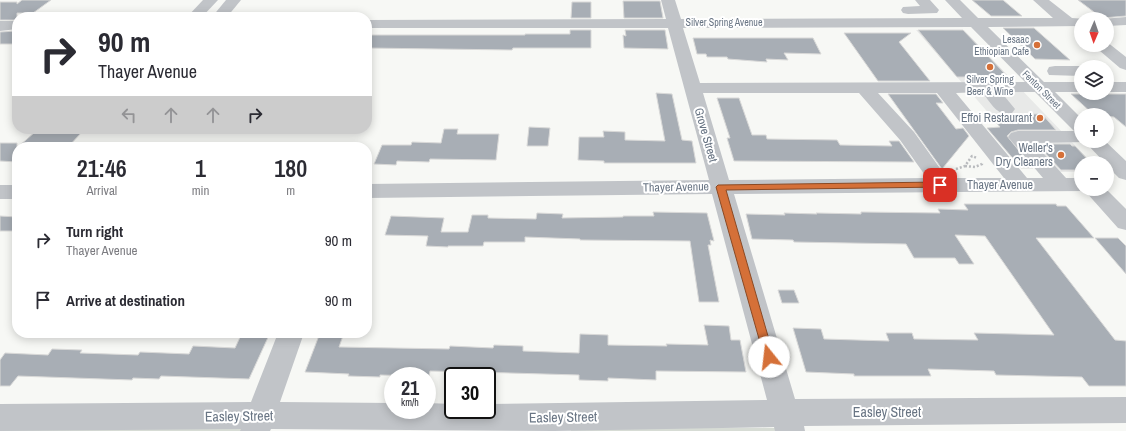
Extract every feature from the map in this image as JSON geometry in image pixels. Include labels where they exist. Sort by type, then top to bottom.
[{"type":"street","points":[[199,12],[211,0]]},
{"type":"street","points":[[223,12],[234,0]]},
{"type":"street","name":"Grove Street","points":[[668,0],[787,422]]},
{"type":"street","name":"Fenton Street","points":[[952,0],[1074,121]]},
{"type":"street","points":[[1040,0],[1074,21]]},
{"type":"street","points":[[1061,0],[1074,18]]},
{"type":"street","points":[[890,10],[921,5],[931,22]]},
{"type":"street","name":"Silver Spring Avenue","points":[[372,24],[674,22],[1074,23]]},
{"type":"street","points":[[1114,22],[1126,22]]},
{"type":"street","points":[[0,26],[12,25]]},
{"type":"street","points":[[1109,52],[1126,66]]},
{"type":"street","points":[[1114,69],[1126,66]]},
{"type":"street","points":[[1054,71],[1074,71]]},
{"type":"street","points":[[987,87],[1006,109]]},
{"type":"street","points":[[693,88],[1074,87]]},
{"type":"street","points":[[1114,87],[1126,87]]},
{"type":"street","points":[[864,88],[907,136],[937,178],[940,185]]},
{"type":"street","points":[[942,88],[1021,185]]},
{"type":"street","points":[[1060,185],[1018,137],[1074,137]]},
{"type":"street","points":[[1101,148],[1126,173]]},
{"type":"street","name":"Thayer Avenue","points":[[372,192],[721,187],[1074,185]]},
{"type":"street","points":[[1114,185],[1126,185]]},
{"type":"street","points":[[0,192],[12,192]]},
{"type":"street","points":[[1101,196],[1124,219]]},
{"type":"street","points":[[258,423],[289,338]]},
{"type":"street","name":"Easley Street","points":[[0,418],[258,423],[518,418],[787,422],[1126,410]]},
{"type":"path","points":[[956,169],[965,166],[976,166],[982,164],[982,161],[980,158],[972,156],[965,166]]},
{"type":"path","points":[[969,161],[976,166]]},
{"type":"shaded area","points":[[916,30],[964,30],[1074,144],[1074,148],[1078,148],[1085,156],[1074,156],[1074,172],[1040,172]]},
{"type":"shaded area","points":[[0,423],[246,427],[244,431],[0,431]]},
{"type":"shaded area","points":[[571,426],[776,428],[777,431],[571,431]]},
{"type":"building","points":[[22,0],[51,0],[34,12],[12,12],[12,20],[0,20],[0,2],[17,2],[17,4]]},
{"type":"building","points":[[972,0],[1003,0],[1022,16],[991,16]]},
{"type":"building","points":[[1078,0],[1126,0],[1126,16],[1114,17],[1114,12],[1094,12]]},
{"type":"building","points":[[623,1],[660,1],[663,18],[624,18]]},
{"type":"building","points":[[572,2],[591,2],[591,18],[571,18]]},
{"type":"building","name":"Lesaac Ethiopian Cafe","points":[[1003,28],[1034,28],[1070,60],[1035,59]]},
{"type":"building","points":[[570,30],[591,30],[591,48],[513,48],[512,50],[372,48],[372,35],[570,34]]},
{"type":"building","points":[[625,30],[665,30],[668,49],[624,48],[623,35],[626,36]]},
{"type":"building","points":[[918,30],[963,30],[1008,77],[957,77]]},
{"type":"building","points":[[12,31],[12,44],[0,44],[0,32]]},
{"type":"building","points":[[844,33],[911,33],[899,42],[930,81],[878,81]]},
{"type":"building","points":[[693,38],[813,38],[821,54],[784,53],[788,60],[766,59],[767,62],[728,59],[727,57],[707,57],[706,54],[697,54]]},
{"type":"building","points":[[656,93],[672,94],[682,140],[692,141],[696,163],[604,163],[604,161],[578,160],[579,137],[604,137],[603,131],[625,132],[625,140],[665,141]]},
{"type":"building","points":[[888,94],[936,94],[943,103],[936,103],[956,129],[963,128],[969,136],[942,169]]},
{"type":"building","points":[[1114,94],[1126,94],[1126,127],[1114,117],[1114,108],[1086,108],[1078,100],[1114,100]]},
{"type":"building","points":[[717,98],[739,98],[752,135],[766,135],[767,139],[837,140],[840,145],[892,146],[889,141],[899,141],[914,162],[734,161],[727,138],[730,138]]},
{"type":"building","points":[[989,114],[1042,114],[1056,130],[1018,130],[1011,132],[1007,136],[1033,168],[1021,168],[987,128],[1000,127]]},
{"type":"building","points":[[529,127],[550,128],[548,146],[527,146]]},
{"type":"building","points":[[444,129],[458,129],[457,134],[499,134],[496,160],[430,159],[429,162],[397,161],[396,165],[374,164],[382,145],[411,145],[412,142],[441,143]]},
{"type":"building","points":[[33,134],[80,134],[73,142],[24,142]]},
{"type":"building","points":[[0,143],[12,143],[12,162],[0,161]]},
{"type":"building","name":"Weller's Dry Cleaners","points":[[1037,144],[1070,144],[1074,146],[1074,148],[1077,148],[1084,156],[1074,156],[1074,170],[1061,170]]},
{"type":"building","points":[[964,204],[1056,204],[1057,206],[1066,206],[1094,238],[1036,238],[1115,340],[1126,341],[1126,386],[1089,386],[1082,377],[996,375],[994,371],[928,369],[931,376],[854,376],[854,374],[806,372],[793,328],[821,329],[824,339],[889,341],[886,333],[912,333],[914,339],[978,340],[974,333],[1054,335],[985,236],[955,235],[974,264],[959,264],[955,258],[914,258],[906,244],[794,242],[793,240],[752,239],[746,214],[861,214],[861,212],[940,213],[938,209],[968,210]]},
{"type":"building","points":[[653,212],[707,213],[714,241],[710,240],[711,245],[708,245],[719,302],[699,302],[690,241],[580,240],[525,237],[525,242],[484,242],[483,246],[448,247],[426,246],[428,236],[385,235],[391,216],[444,218],[441,232],[468,232],[472,215],[488,215],[488,218],[536,219],[537,213],[563,214],[562,218],[654,216]]},
{"type":"building","points":[[0,216],[12,217],[12,231],[0,231]]},
{"type":"building","points":[[1095,238],[1118,238],[1126,246],[1126,274]]},
{"type":"building","points":[[778,290],[794,290],[799,303],[782,303]]},
{"type":"building","points":[[704,325],[729,326],[731,340],[740,340],[746,372],[656,371],[656,380],[608,378],[608,381],[579,380],[579,375],[496,373],[496,367],[444,367],[444,371],[436,371],[436,367],[384,367],[384,375],[380,375],[380,377],[305,372],[318,338],[342,338],[339,347],[449,349],[450,346],[493,348],[494,345],[523,346],[523,351],[579,353],[580,334],[608,335],[608,345],[667,346],[666,344],[708,345]]},
{"type":"building","points":[[240,338],[268,338],[249,379],[161,376],[159,379],[133,378],[132,380],[18,376],[10,386],[0,386],[0,360],[5,353],[48,355],[52,349],[82,350],[80,353],[138,355],[140,352],[189,354],[193,346],[235,348]]},
{"type":"place","name":"Lesaac Ethiopian Cafe","points":[[1037,45]]},
{"type":"place","name":"Silver Spring Beer & Wine","points":[[990,67]]},
{"type":"place","name":"Effoi Restaurant","points":[[1040,118]]},
{"type":"place","name":"Weller's Dry Cleaners","points":[[1061,155]]},
{"type":"route","points":[[769,357],[721,187],[940,185]]}]
